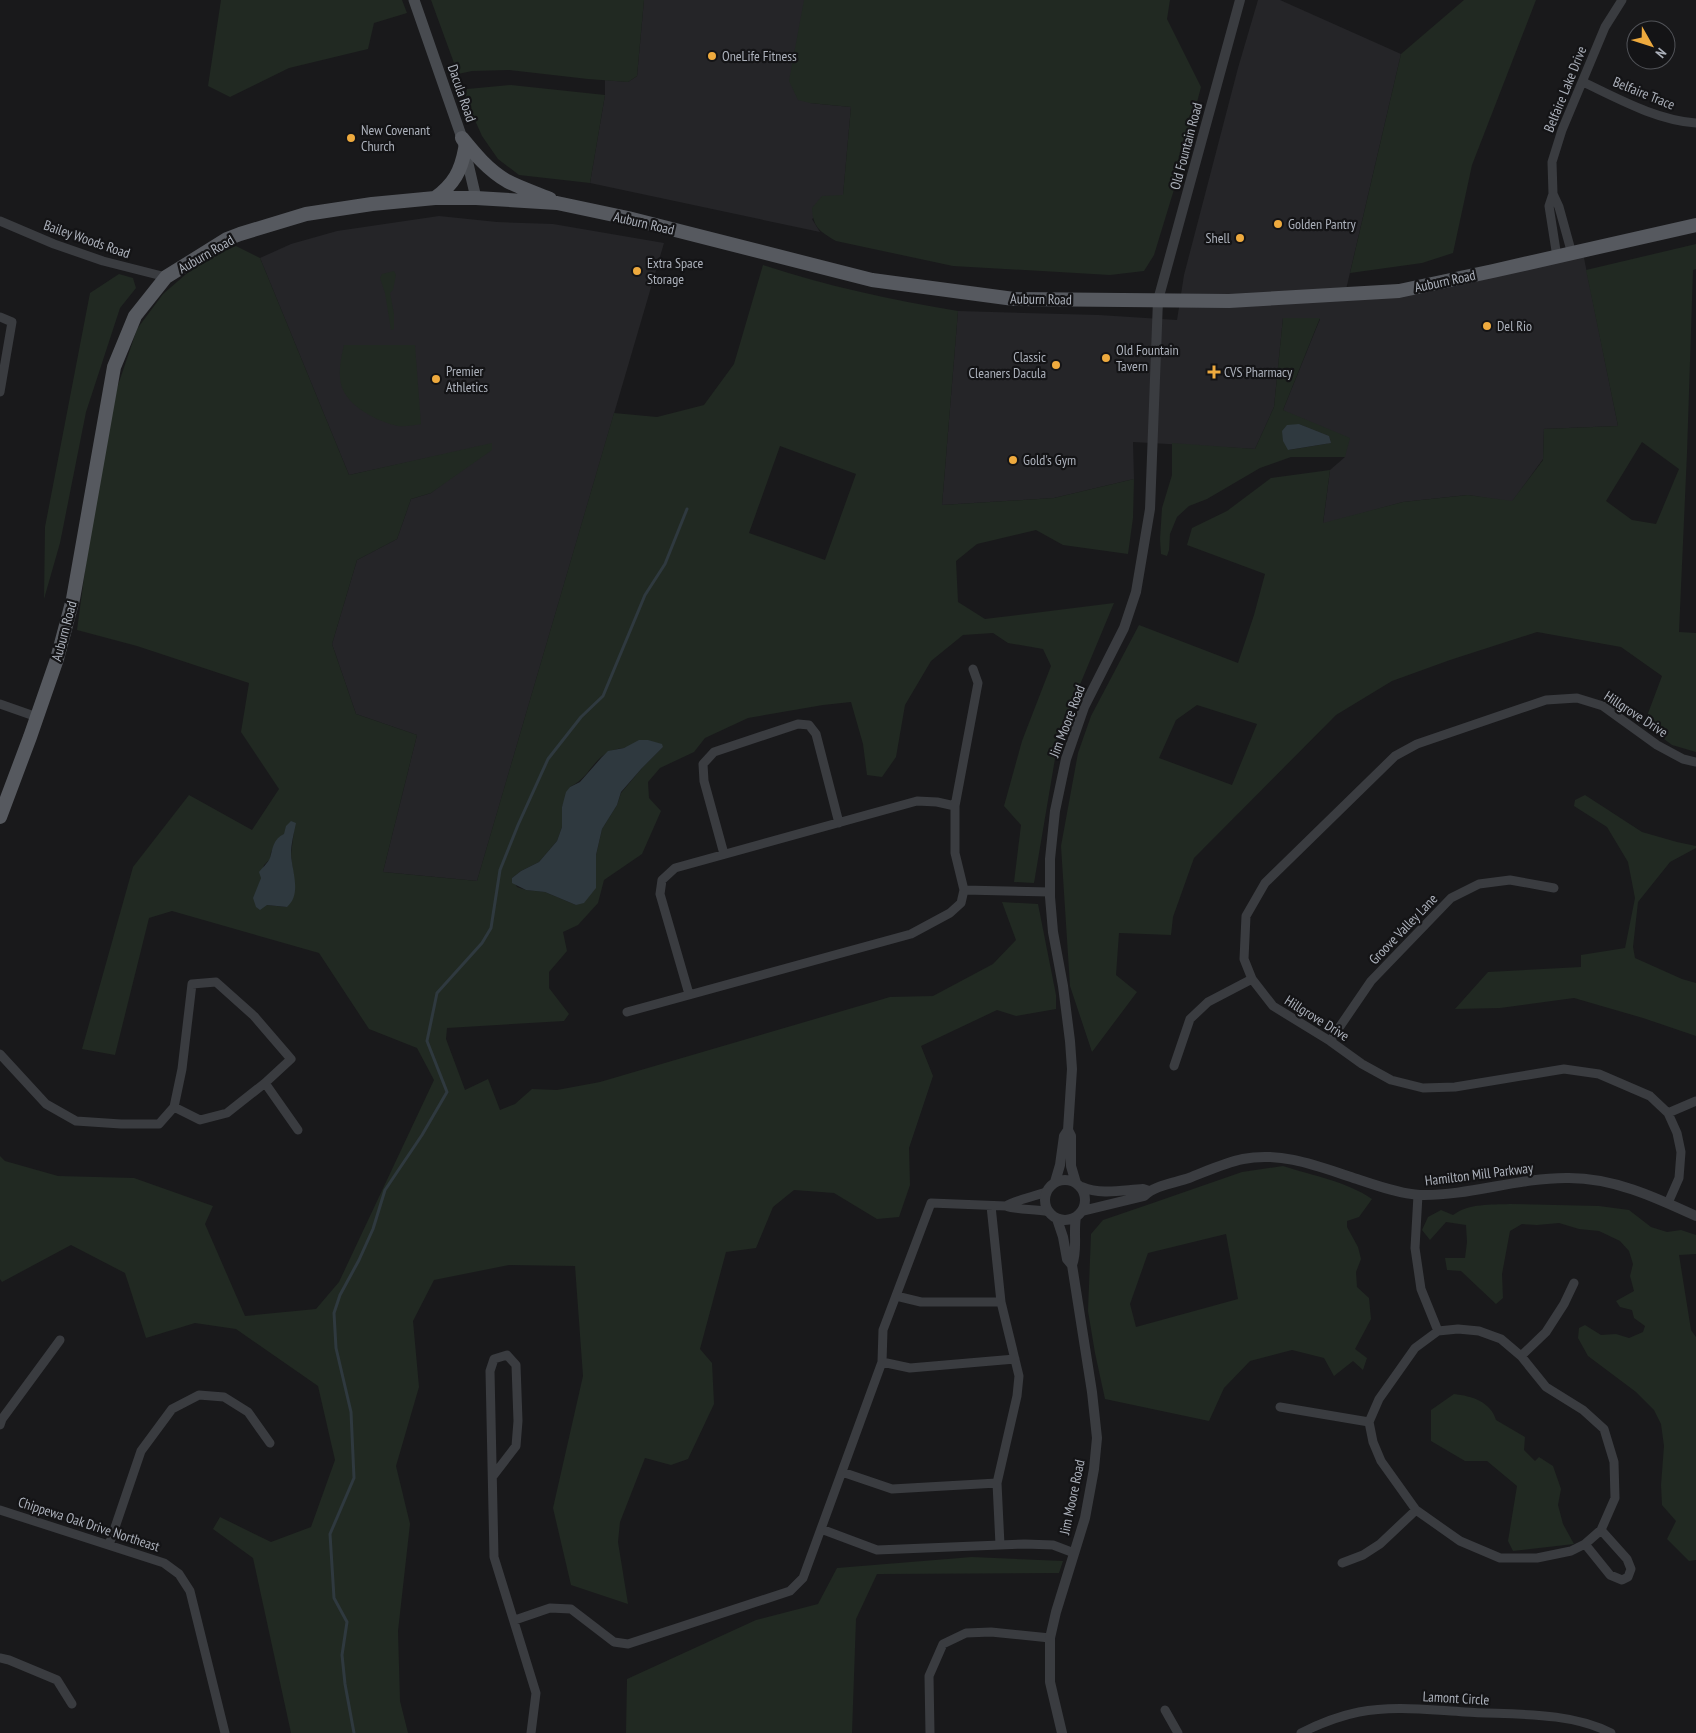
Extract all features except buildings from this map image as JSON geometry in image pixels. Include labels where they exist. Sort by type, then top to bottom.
[{"type":"main road","name":"Dacula Road","points":[[414,0],[464,144],[476,198]]},
{"type":"main road","points":[[435,198],[452,183],[462,167],[464,144]]},
{"type":"main road","points":[[464,144],[492,171],[508,182],[557,203]]},
{"type":"main road","name":"Auburn Road","points":[[0,817],[57,659],[73,599],[114,367],[135,316],[166,277],[227,239],[276,222],[315,213],[372,204],[435,198],[476,198],[557,203],[628,218],[872,280],[1014,299],[1229,301],[1399,290],[1572,254],[1696,225]]},
{"type":"street","name":"Old Fountain Road","points":[[1158,300],[1240,0]]},
{"type":"street","name":"Belfaire Lake Drive","points":[[1572,254],[1554,194],[1552,162],[1562,130],[1605,27],[1622,0]]},
{"type":"street","name":"Belfaire Trace","points":[[1583,82],[1641,110],[1681,122],[1696,123]]},
{"type":"street","name":"Belfaire Lake Drive","points":[[1554,194],[1549,206],[1557,257]]},
{"type":"street","name":"Bailey Woods Road","points":[[0,221],[54,244],[103,261],[166,277]]},
{"type":"street","name":"Jim Moore Road","points":[[1055,1182],[1060,1165],[1064,1136],[1068,1130],[1071,1085],[1070,1041],[1050,892],[1050,859],[1055,811],[1066,759],[1084,707],[1124,628],[1136,592],[1150,509],[1158,300]]},
{"type":"street","points":[[0,318],[12,322],[0,392]]},
{"type":"street","points":[[627,1012],[911,934],[950,914],[961,903],[964,890],[955,853],[955,806],[978,683],[973,669]]},
{"type":"street","name":"Hillgrove Drive","points":[[1668,1203],[1679,1178],[1681,1152],[1677,1133],[1668,1113],[1650,1096],[1599,1074],[1584,1070],[1564,1069],[1455,1087],[1423,1088],[1391,1080],[1362,1064],[1330,1041],[1273,1006],[1252,979],[1244,959],[1246,916],[1265,882],[1395,756],[1417,744],[1546,700],[1576,698],[1603,706],[1657,745],[1683,759],[1696,762]]},
{"type":"street","points":[[0,704],[37,717]]},
{"type":"street","points":[[724,854],[704,781],[703,764],[714,752],[798,724],[809,725],[816,734],[839,823]]},
{"type":"street","points":[[689,994],[660,894],[662,880],[675,868],[916,802],[937,802],[955,806]]},
{"type":"street","name":"Groove Valley Lane","points":[[1330,1041],[1371,981],[1451,898],[1479,884],[1510,880],[1554,888]]},
{"type":"street","points":[[964,890],[1050,892]]},
{"type":"street","points":[[1174,1066],[1190,1019],[1208,1002],[1252,979]]},
{"type":"street","points":[[0,1054],[4,1056],[46,1104],[76,1121],[159,1124],[174,1107],[182,1069],[192,984],[216,982],[254,1016],[291,1059],[265,1083],[227,1113],[200,1120],[174,1107]]},
{"type":"street","points":[[265,1083],[298,1130]]},
{"type":"street","points":[[1668,1113],[1696,1101]]},
{"type":"street","name":"Jim Moore Road","points":[[1068,1130],[1071,1136],[1071,1166],[1079,1185]]},
{"type":"street","name":"Hamilton Mill Parkway","points":[[1079,1214],[1144,1196],[1149,1191],[1175,1184],[1223,1164],[1237,1160],[1276,1156],[1306,1162],[1370,1183],[1418,1195],[1455,1192],[1548,1179],[1585,1178],[1621,1185],[1696,1216]]},
{"type":"street","points":[[515,1620],[550,1608],[571,1610],[614,1642],[628,1644],[790,1591],[803,1578],[882,1362],[883,1330],[931,1203],[1030,1208],[1049,1212],[1057,1219],[1063,1220],[1079,1214],[1086,1200],[1079,1185],[1066,1179],[1055,1182],[1046,1192],[1006,1206]]},
{"type":"street","name":"Hamilton Mill Parkway","points":[[1079,1185],[1091,1191],[1101,1192],[1143,1189],[1149,1191]]},
{"type":"street","points":[[1046,1192],[1045,1200],[1049,1212]]},
{"type":"street","points":[[1418,1195],[1415,1248],[1422,1289],[1438,1331]]},
{"type":"street","points":[[991,1206],[1001,1302],[1019,1376],[1017,1396],[998,1483],[1000,1545]]},
{"type":"street","name":"Jim Moore Road","points":[[1062,1733],[1050,1682],[1050,1638],[1086,1511],[1094,1469],[1097,1438],[1092,1392],[1072,1265],[1074,1258],[1074,1236],[1079,1214]]},
{"type":"street","name":"Jim Moore Road","points":[[1057,1219],[1063,1236],[1067,1259],[1072,1265]]},
{"type":"street","points":[[1520,1356],[1546,1332],[1564,1304],[1574,1283]]},
{"type":"street","points":[[896,1296],[921,1302],[1001,1302]]},
{"type":"street","points":[[1458,1329],[1479,1331],[1501,1340],[1520,1356],[1546,1387],[1583,1410],[1604,1429],[1614,1462],[1615,1498],[1601,1530],[1585,1544],[1571,1551],[1537,1558],[1500,1558],[1460,1541],[1416,1510],[1381,1461],[1372,1442],[1369,1422],[1379,1399],[1415,1348],[1438,1331],[1458,1329]]},
{"type":"street","points":[[0,1425],[2,1419],[60,1340]]},
{"type":"street","points":[[493,1476],[516,1446],[518,1421],[516,1365],[507,1355],[494,1359],[490,1371],[494,1557],[536,1692],[531,1733]]},
{"type":"street","points":[[882,1362],[910,1368],[1015,1359]]},
{"type":"street","points":[[110,1545],[140,1451],[172,1409],[199,1395],[224,1398],[248,1412],[270,1443]]},
{"type":"street","points":[[1280,1408],[1369,1422]]},
{"type":"street","points":[[842,1472],[892,1489],[998,1483]]},
{"type":"street","name":"Chippewa Oak Drive Northeast","points":[[0,1510],[164,1563],[179,1574],[190,1591],[225,1733]]},
{"type":"street","points":[[1342,1563],[1363,1555],[1380,1544],[1416,1510]]},
{"type":"street","points":[[821,1529],[877,1550],[1000,1545],[1053,1545],[1074,1553]]},
{"type":"street","points":[[1585,1544],[1610,1575],[1622,1580],[1628,1577],[1631,1569],[1628,1559],[1601,1530]]},
{"type":"street","points":[[930,1733],[929,1676],[943,1644],[966,1633],[991,1632],[1050,1638]]},
{"type":"street","points":[[0,1658],[57,1680],[72,1704]]},
{"type":"street","name":"Lamont Circle","points":[[1301,1733],[1359,1712],[1400,1709],[1553,1717],[1595,1725],[1611,1733]]},
{"type":"street","points":[[1165,1710],[1178,1733]]},
{"type":"shaded area","points":[[221,0],[402,0],[407,13],[374,23],[368,49],[289,68],[230,97],[208,86]]},
{"type":"shaded area","points":[[431,0],[644,0],[637,76],[628,82],[509,70],[472,71],[458,74]]},
{"type":"shaded area","points":[[644,0],[804,0],[810,103],[851,107],[843,196],[812,219],[820,232],[590,183],[605,95],[605,80],[628,82],[637,76]]},
{"type":"shaded area","points":[[804,0],[1170,0],[1167,19],[1201,87],[1176,183],[1154,255],[1144,271],[1110,275],[953,266],[836,241],[821,231],[814,220],[812,208],[822,196],[843,195],[851,107],[798,100],[789,81]]},
{"type":"shaded area","points":[[1258,0],[1280,0],[1401,54],[1345,294],[1583,253],[1618,426],[1544,429],[1543,459],[1512,502],[1468,495],[1403,502],[1323,524],[1330,470],[1345,457],[1283,410],[1320,319],[1283,318],[1274,407],[1255,449],[1133,442],[1134,479],[1054,498],[942,505],[958,311],[1099,315],[1177,320],[1184,275],[1238,68]]},
{"type":"shaded area","points":[[1464,0],[1536,0],[1472,165],[1453,253],[1422,263],[1350,273],[1401,54]]},
{"type":"shaded area","points":[[511,85],[605,95],[590,183],[519,175],[498,159],[482,136],[465,98],[467,89]]},
{"type":"shaded area","points":[[439,216],[497,222],[553,224],[664,243],[477,881],[383,872],[417,735],[356,714],[332,644],[357,560],[397,539],[411,499],[431,493],[492,444],[349,475],[260,258],[291,244],[337,231]]},
{"type":"shaded area","points":[[1696,244],[1696,269],[1693,270],[1679,632],[1696,633],[1696,752],[1672,745],[1644,724],[1662,676],[1621,647],[1537,632],[1392,681],[1336,715],[1194,858],[1173,917],[1171,935],[1119,933],[1116,975],[1137,992],[1092,1052],[1070,986],[1061,846],[1078,753],[1091,716],[1139,625],[1238,663],[1265,574],[1187,545],[1192,528],[1227,511],[1271,478],[1330,470],[1323,523],[1403,502],[1468,495],[1512,501],[1543,460],[1544,429],[1618,426],[1586,270]],"holes":[[[1642,442],[1679,469],[1656,524],[1632,520],[1606,501]],[[1197,705],[1257,724],[1232,785],[1159,758],[1176,720]]]},
{"type":"shaded area","points":[[236,246],[260,258],[349,475],[492,443],[492,450],[431,493],[411,499],[397,539],[357,560],[332,644],[356,714],[417,735],[383,872],[477,881],[614,413],[657,417],[704,405],[734,364],[763,265],[811,280],[860,292],[958,311],[942,505],[1054,498],[1134,479],[1133,518],[1128,554],[1063,545],[1036,530],[977,544],[956,561],[958,602],[985,619],[1114,603],[1059,735],[1034,883],[1014,882],[1021,825],[1004,806],[1022,741],[1051,666],[1043,649],[1008,643],[993,633],[963,635],[931,661],[905,705],[896,757],[882,777],[867,775],[863,744],[851,702],[748,718],[705,738],[694,752],[660,768],[648,782],[649,798],[661,811],[642,854],[604,880],[598,903],[578,925],[563,932],[567,951],[549,972],[549,988],[569,1014],[564,1021],[447,1028],[446,1039],[465,1090],[488,1079],[500,1110],[515,1104],[532,1089],[557,1090],[600,1082],[890,997],[933,996],[993,964],[1016,940],[1002,902],[1038,904],[1056,995],[1056,1009],[1016,1016],[997,1010],[921,1046],[933,1076],[909,1148],[910,1185],[899,1217],[877,1219],[834,1193],[794,1190],[773,1207],[756,1248],[726,1252],[700,1349],[712,1363],[714,1404],[688,1459],[671,1465],[645,1458],[620,1522],[618,1542],[628,1604],[571,1585],[553,1508],[583,1376],[575,1266],[509,1265],[434,1280],[413,1321],[419,1387],[396,1466],[410,1524],[398,1631],[400,1701],[408,1733],[291,1733],[253,1558],[213,1529],[220,1517],[271,1542],[311,1527],[335,1460],[318,1386],[236,1329],[195,1323],[146,1338],[125,1273],[71,1245],[2,1282],[0,1279],[0,1156],[5,1161],[58,1176],[134,1178],[213,1206],[205,1224],[245,1316],[316,1309],[339,1282],[434,1080],[417,1048],[369,1029],[319,953],[172,911],[149,918],[115,1055],[82,1049],[133,867],[189,795],[252,830],[279,789],[241,732],[249,683],[137,646],[77,630],[92,518],[117,388],[137,329],[163,294],[207,258]],"holes":[[[780,446],[856,474],[825,560],[749,533]],[[663,747],[621,793],[617,805],[602,829],[596,855],[596,887],[576,905],[545,892],[517,887],[512,878],[539,862],[557,841],[562,827],[562,807],[570,787],[580,780],[607,753],[622,748]],[[295,823],[291,854],[295,890],[286,907],[267,905],[259,887],[264,865],[270,859],[271,852]]]},
{"type":"shaded area","points":[[394,271],[396,275],[393,290],[390,293],[394,314],[394,329],[391,330],[385,293],[380,278],[382,274]]},
{"type":"shaded area","points":[[119,274],[133,278],[136,288],[120,308],[86,412],[60,543],[44,599],[45,527],[90,293]]},
{"type":"shaded area","points":[[1283,318],[1320,318],[1283,410],[1350,438],[1345,457],[1291,457],[1260,468],[1207,499],[1189,506],[1177,517],[1170,534],[1167,556],[1161,554],[1162,508],[1172,475],[1172,443],[1255,449],[1274,407]],"holes":[[[1299,424],[1329,436],[1331,443],[1289,450]]]},
{"type":"shaded area","points":[[344,345],[415,345],[421,424],[398,426],[381,421],[364,412],[349,399],[344,392],[340,379],[340,364]]},
{"type":"shaded area","points":[[1299,424],[1329,436],[1331,443],[1288,450],[1283,441],[1282,431],[1287,425]]},
{"type":"shaded area","points":[[639,740],[648,740],[662,744],[663,747],[621,792],[617,805],[602,829],[596,855],[596,888],[584,903],[576,905],[545,892],[526,890],[512,883],[512,878],[539,862],[557,841],[562,827],[562,807],[566,792],[570,787],[580,782],[608,751],[624,748]]},
{"type":"shaded area","points":[[1585,795],[1642,832],[1696,846],[1696,848],[1670,862],[1638,902],[1633,947],[1635,958],[1682,979],[1696,983],[1696,1036],[1574,998],[1500,1008],[1455,1009],[1488,972],[1581,967],[1581,955],[1625,948],[1635,898],[1628,862],[1607,827],[1574,806],[1575,800]]},
{"type":"shaded area","points":[[291,821],[296,823],[291,854],[295,882],[292,902],[287,907],[267,905],[260,910],[256,907],[253,898],[261,878],[259,872],[269,860],[276,841],[284,834],[286,826]]},
{"type":"shaded area","points":[[1283,1166],[1340,1183],[1372,1199],[1359,1217],[1347,1221],[1347,1227],[1358,1247],[1361,1259],[1356,1272],[1357,1287],[1369,1298],[1371,1319],[1355,1349],[1367,1358],[1363,1370],[1353,1361],[1334,1376],[1324,1358],[1292,1350],[1250,1361],[1224,1388],[1209,1421],[1105,1399],[1088,1311],[1091,1234],[1103,1220],[1242,1172]],"holes":[[[1226,1234],[1238,1299],[1136,1327],[1130,1304],[1148,1253]]]},
{"type":"shaded area","points":[[1510,1204],[1599,1206],[1629,1210],[1651,1227],[1667,1232],[1681,1230],[1696,1235],[1696,1254],[1679,1255],[1691,1330],[1696,1337],[1696,1560],[1689,1561],[1667,1539],[1676,1521],[1662,1505],[1661,1485],[1664,1446],[1661,1424],[1654,1410],[1636,1392],[1588,1356],[1578,1338],[1579,1328],[1585,1325],[1601,1335],[1616,1334],[1629,1338],[1643,1332],[1645,1326],[1634,1318],[1632,1310],[1620,1307],[1616,1301],[1634,1291],[1630,1276],[1633,1264],[1629,1251],[1620,1241],[1599,1231],[1579,1229],[1559,1223],[1522,1224],[1510,1231],[1502,1274],[1503,1298],[1496,1304],[1461,1271],[1447,1270],[1445,1258],[1465,1258],[1467,1242],[1466,1225],[1446,1222],[1430,1240],[1422,1230],[1428,1217],[1441,1210],[1453,1215],[1466,1208]]},
{"type":"shaded area","points":[[1454,1394],[1474,1398],[1485,1404],[1496,1420],[1525,1437],[1524,1450],[1535,1461],[1539,1457],[1553,1466],[1561,1489],[1558,1505],[1563,1524],[1574,1544],[1513,1551],[1508,1541],[1517,1486],[1487,1461],[1465,1461],[1431,1441],[1431,1410]]},
{"type":"shaded area","points":[[972,1557],[1063,1561],[1059,1573],[877,1574],[856,1619],[852,1733],[626,1733],[627,1679],[756,1620],[818,1604],[837,1568]]},
{"type":"waterway","points":[[354,1733],[342,1655],[347,1622],[334,1598],[330,1534],[354,1478],[351,1412],[336,1348],[334,1313],[340,1295],[373,1229],[385,1190],[422,1135],[447,1092],[427,1041],[437,993],[482,943],[491,928],[500,870],[548,759],[581,717],[603,696],[645,595],[665,564],[687,509]]},
{"type":"place","name":"OneLife Fitness","points":[[712,56]]},
{"type":"place","name":"New Covenant Church","points":[[351,138]]},
{"type":"place","name":"Golden Pantry","points":[[1278,224]]},
{"type":"place","name":"Shell","points":[[1240,238]]},
{"type":"place","name":"Extra Space Storage","points":[[637,271]]},
{"type":"place","name":"Del Rio","points":[[1487,326]]},
{"type":"place","name":"Old Fountain Tavern","points":[[1106,358]]},
{"type":"place","name":"Classic Cleaners Dacula","points":[[1056,365]]},
{"type":"place","name":"CVS Pharmacy","points":[[1214,372]]},
{"type":"place","name":"Premier Athletics","points":[[436,379]]},
{"type":"place","name":"Gold's Gym","points":[[1013,460]]}]
